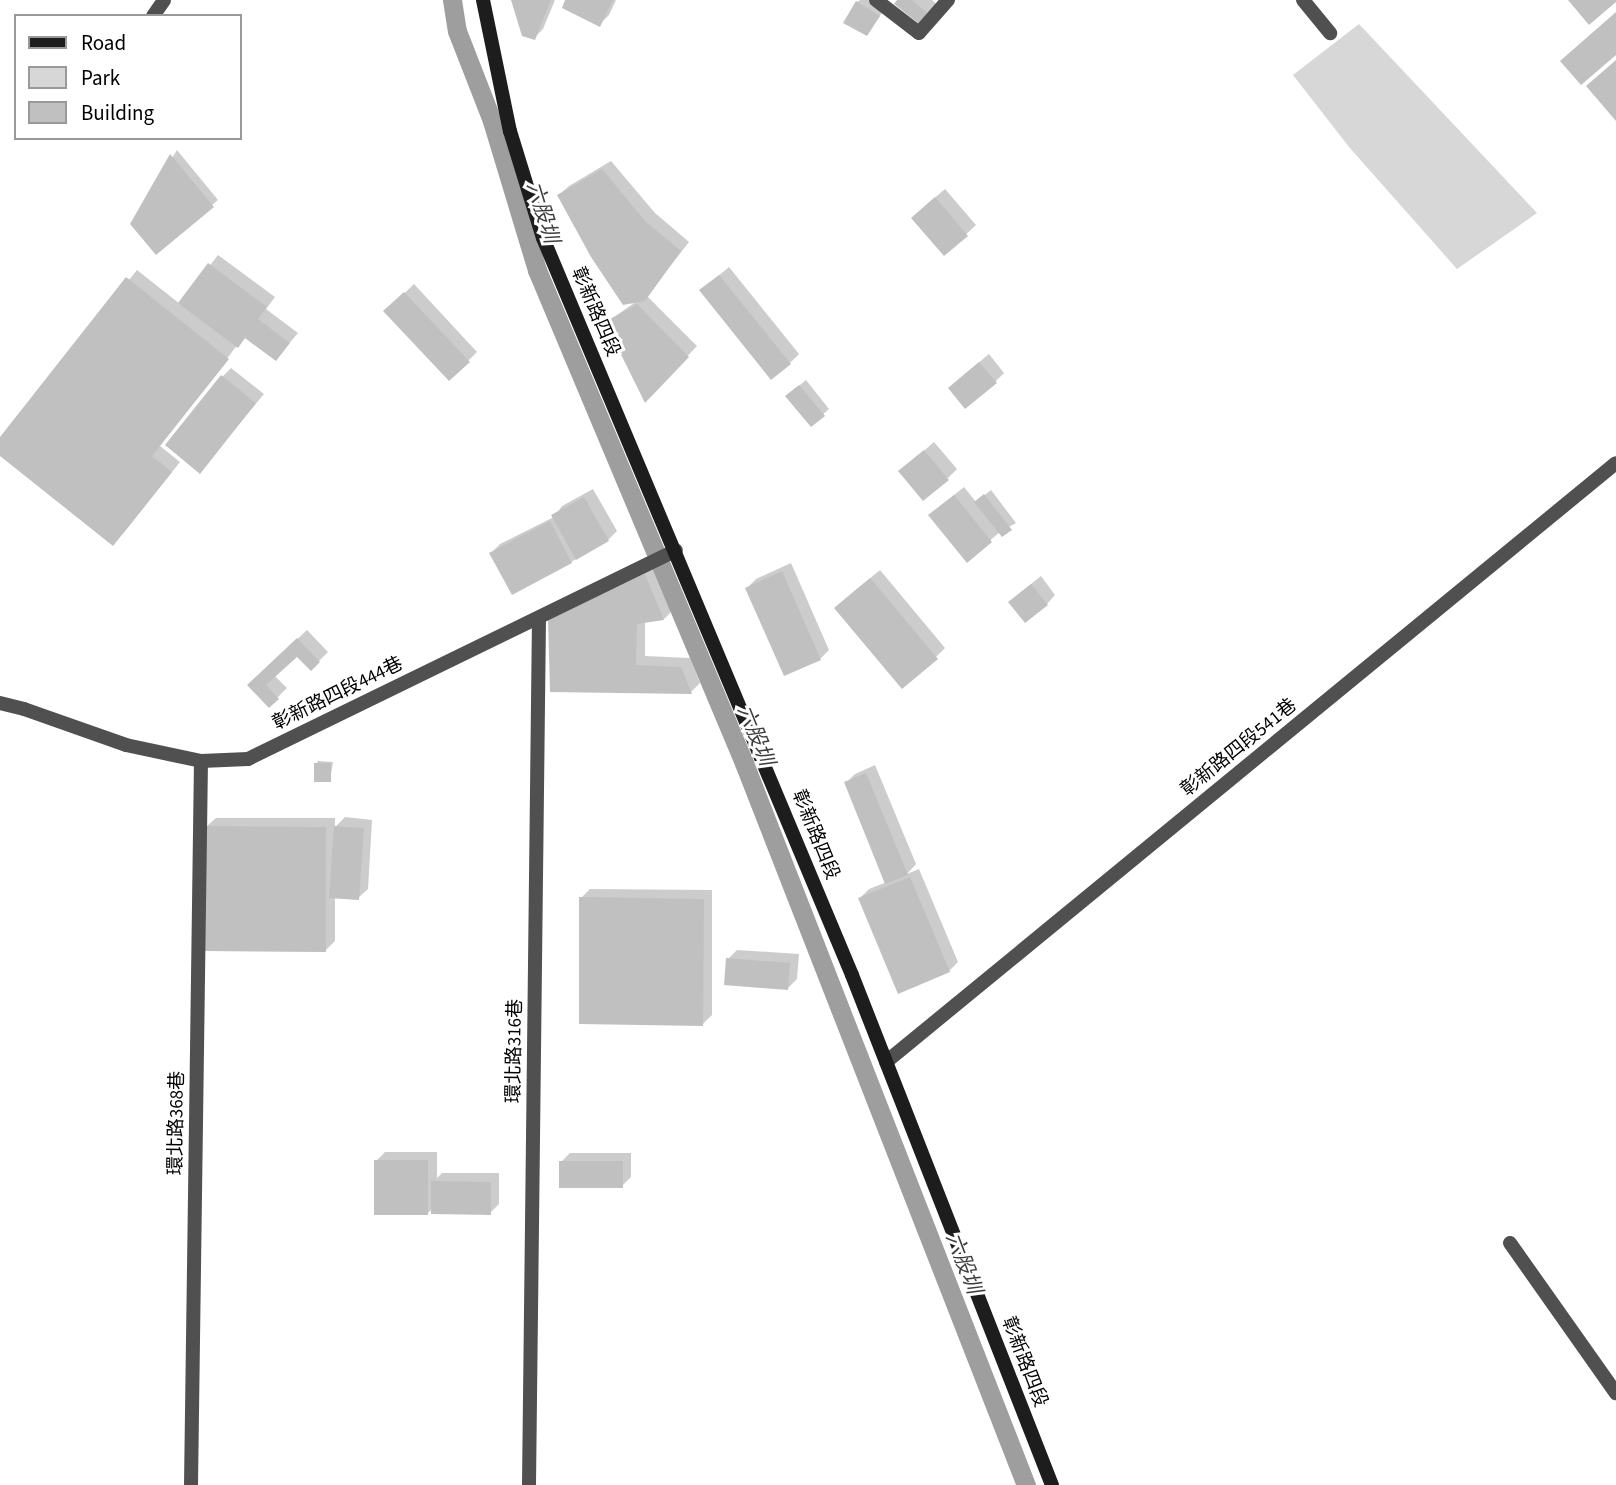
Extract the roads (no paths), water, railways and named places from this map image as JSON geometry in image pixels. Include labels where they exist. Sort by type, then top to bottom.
[{"type":"street","name":"彰新路四段","points":[[483,0],[510,131],[543,238],[886,1062],[1052,1485]]},
{"type":"street","points":[[876,0],[919,33],[948,0]]},
{"type":"street","points":[[1303,0],[1330,33]]},
{"type":"street","name":"彰新路四段541巷","points":[[886,1062],[1616,463]]},
{"type":"street","name":"彰新路四段444巷","points":[[0,704],[24,709],[126,745],[201,761],[248,759],[675,551]]},
{"type":"street","name":"環北路316巷","points":[[529,1485],[539,618]]},
{"type":"street","name":"環北路368巷","points":[[191,1485],[201,761]]},
{"type":"street","points":[[1510,1243],[1616,1394]]},
{"type":"waterway","name":"六股圳","points":[[452,0],[457,31],[492,121],[537,270],[744,763],[1026,1485]]}]
